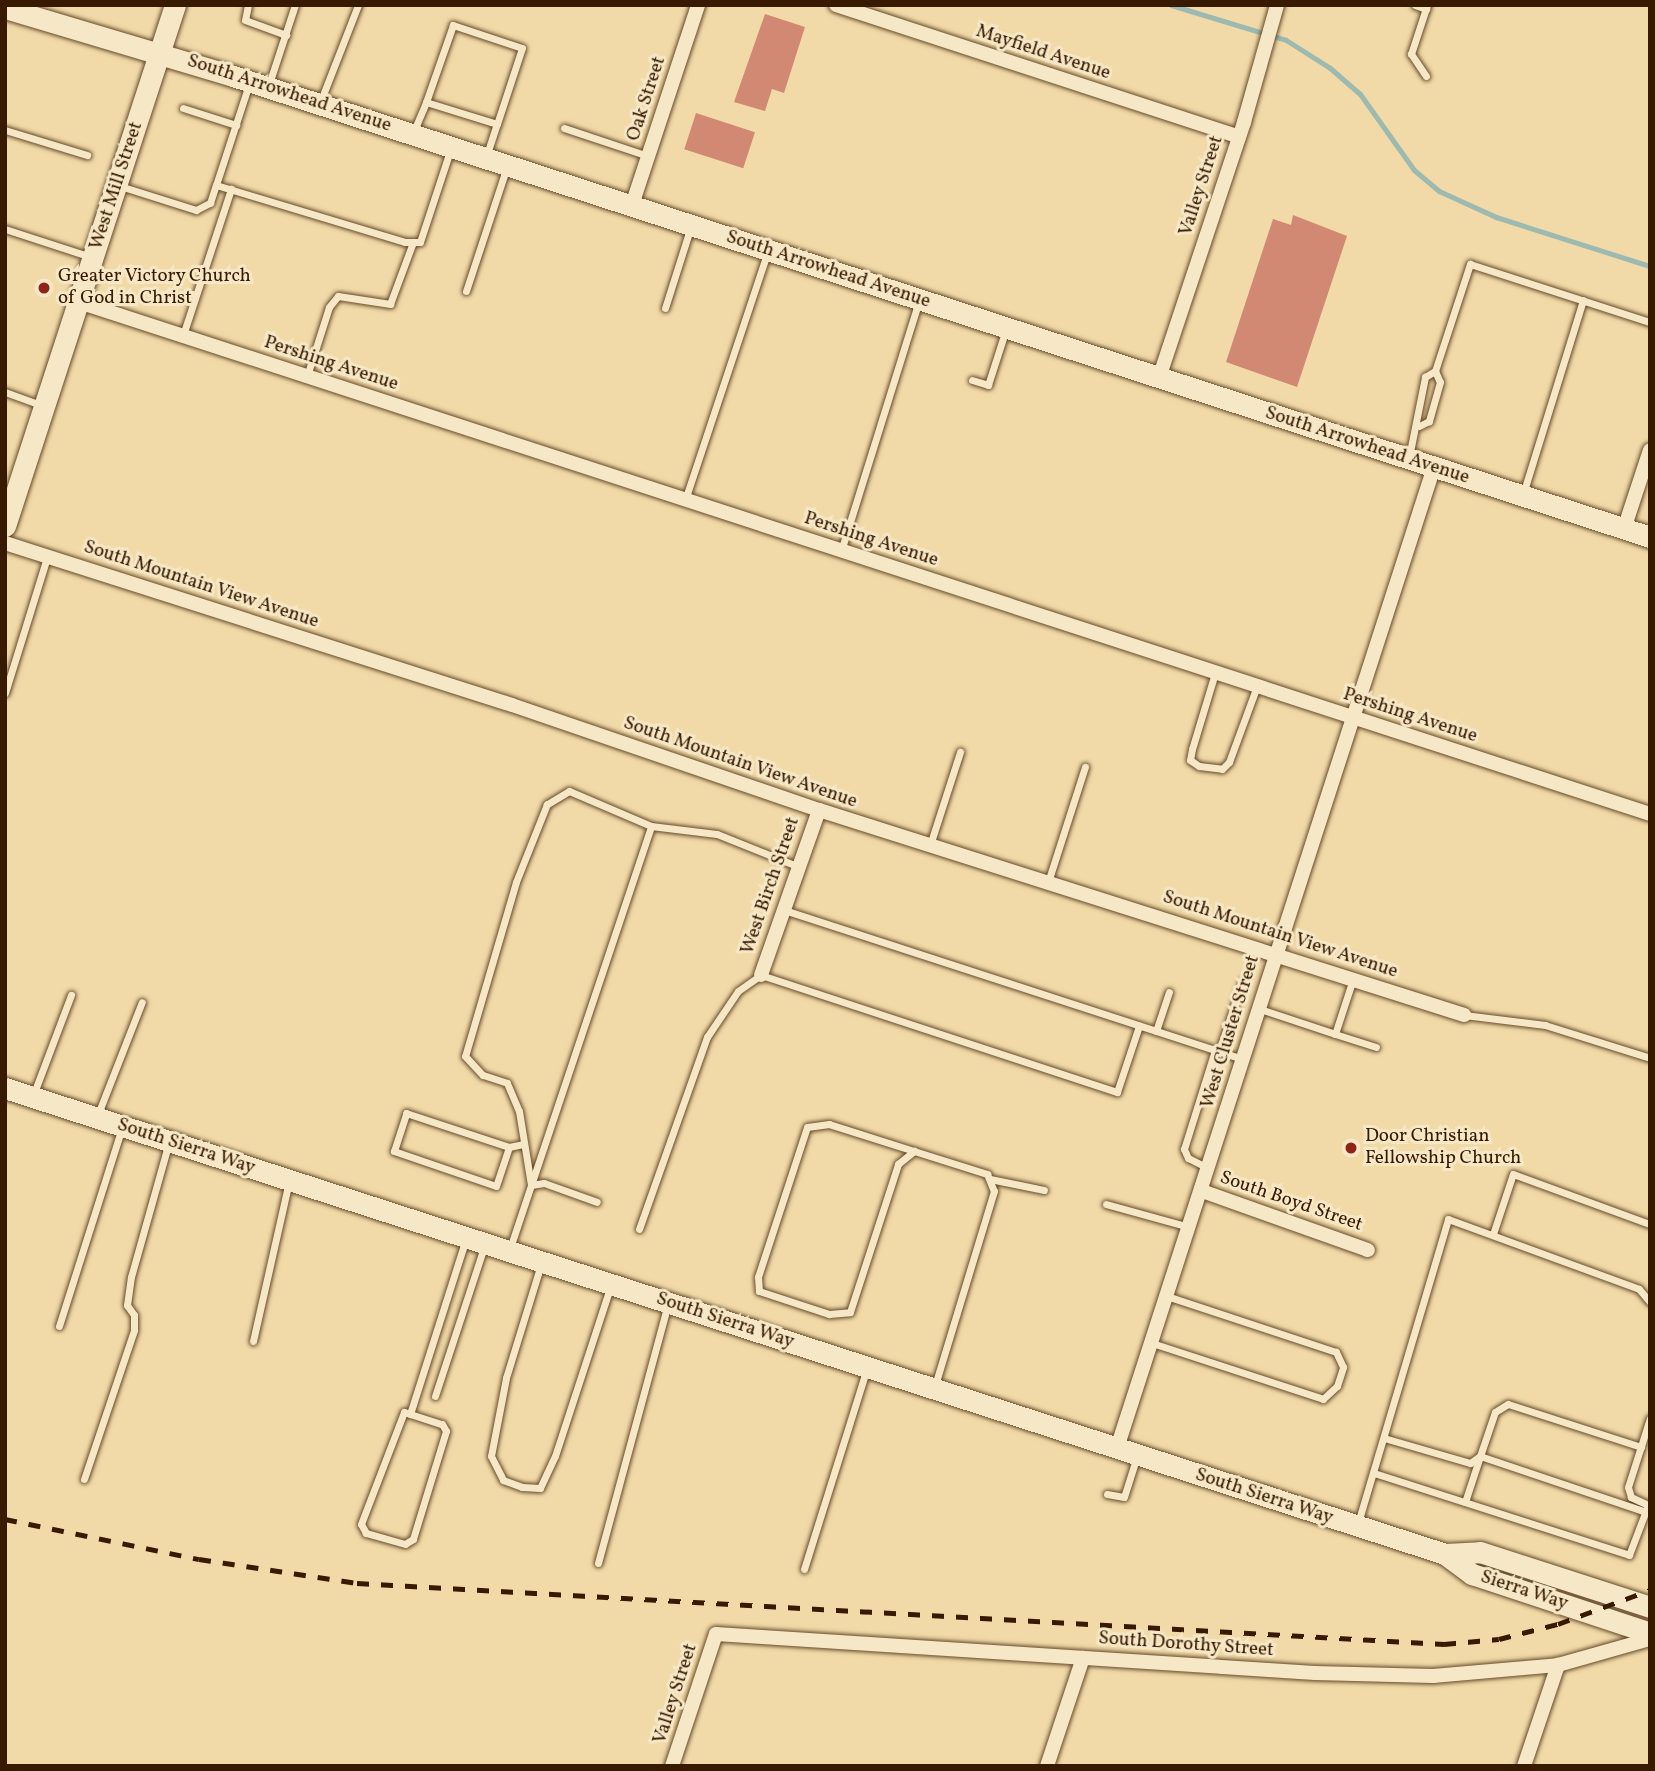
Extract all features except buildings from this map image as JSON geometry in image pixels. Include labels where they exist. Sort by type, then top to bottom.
[{"type":"main road","name":"West Mill Street","points":[[5,526],[176,5]]},
{"type":"main road","name":"South Arrowhead Avenue","points":[[5,8],[160,53],[320,104],[1650,537]]},
{"type":"main road","name":"South Sierra Way","points":[[5,1088],[1445,1555]]},
{"type":"main road","name":"Sierra Way","points":[[1445,1555],[1479,1552],[1650,1607]]},
{"type":"main road","name":"Sierra Way","points":[[1445,1555],[1472,1574],[1650,1633]]},
{"type":"street","name":"Oak Street","points":[[632,205],[698,5]]},
{"type":"street","name":"Mayfield Avenue","points":[[836,5],[1239,137]]},
{"type":"street","name":"Valley Street","points":[[1159,378],[1239,137],[1259,58],[1277,6]]},
{"type":"street","name":"Pershing Avenue","points":[[79,302],[1650,814]]},
{"type":"street","points":[[1624,529],[1650,450]]},
{"type":"street","name":"West Cluster Street","points":[[1127,1452],[1152,1342],[1351,717],[1434,467]]},
{"type":"street","name":"South Mountain View Avenue","points":[[5,543],[512,705],[818,810],[1276,953],[1464,1015]]},
{"type":"street","name":"West Birch Street","points":[[761,975],[818,810]]},
{"type":"street","name":"South Boyd Street","points":[[1202,1191],[1368,1250]]},
{"type":"street","name":"Valley Street","points":[[673,1766],[716,1634]]},
{"type":"street","name":"South Dorothy Street","points":[[716,1634],[1083,1658],[1433,1676],[1558,1665],[1650,1639]]},
{"type":"street","points":[[1047,1766],[1083,1658]]},
{"type":"street","points":[[1524,1766],[1558,1665]]},
{"type":"lane","points":[[248,5],[245,20],[286,35]]},
{"type":"lane","points":[[117,185],[196,210],[210,204],[236,125],[286,35],[295,5]]},
{"type":"lane","points":[[320,104],[358,5]]},
{"type":"lane","points":[[1415,5],[1426,7],[1411,54],[1426,76]]},
{"type":"lane","points":[[412,134],[453,25],[522,48],[485,158]]},
{"type":"lane","points":[[426,102],[497,124]]},
{"type":"lane","points":[[183,108],[236,125]]},
{"type":"lane","points":[[564,128],[648,156]]},
{"type":"lane","points":[[5,130],[87,155]]},
{"type":"lane","points":[[216,185],[413,242],[421,242],[452,147]]},
{"type":"lane","points":[[466,291],[507,165]]},
{"type":"lane","points":[[183,336],[231,189]]},
{"type":"lane","points":[[665,308],[691,225]]},
{"type":"lane","points":[[5,229],[94,258]]},
{"type":"lane","points":[[306,376],[329,307],[338,296],[390,304],[413,242]]},
{"type":"lane","points":[[685,500],[768,250]]},
{"type":"lane","points":[[1408,459],[1419,426],[1414,416],[1425,377],[1435,371],[1471,264],[1650,322]]},
{"type":"lane","points":[[841,551],[919,299]]},
{"type":"lane","points":[[1523,496],[1583,300]]},
{"type":"lane","points":[[972,380],[988,385],[1006,328]]},
{"type":"lane","points":[[1419,426],[1429,421],[1440,382],[1435,371]]},
{"type":"lane","points":[[8,393],[45,406]]},
{"type":"lane","points":[[5,693],[47,556]]},
{"type":"lane","points":[[1215,673],[1190,760],[1199,766],[1222,769],[1229,762],[1257,686]]},
{"type":"lane","points":[[930,845],[960,752]]},
{"type":"lane","points":[[1048,882],[1085,767]]},
{"type":"lane","points":[[531,1185],[519,1111],[507,1083],[482,1075],[465,1056],[516,882],[547,804],[569,791],[651,826],[718,834],[799,867]]},
{"type":"lane","points":[[509,1252],[651,826]]},
{"type":"lane","points":[[783,910],[1243,1059]]},
{"type":"lane","points":[[761,975],[1117,1092],[1139,1026]]},
{"type":"lane","name":"West Birch Street","points":[[639,1229],[707,1037],[737,990],[761,975]]},
{"type":"lane","points":[[1335,1034],[1353,979]]},
{"type":"lane","points":[[1209,1168],[1188,1158],[1184,1149],[1243,981]]},
{"type":"lane","points":[[1156,1031],[1169,992]]},
{"type":"lane","points":[[33,1097],[71,995]]},
{"type":"lane","points":[[97,1118],[142,1002]]},
{"type":"lane","points":[[1259,1009],[1376,1047]]},
{"type":"lane","points":[[1464,1015],[1545,1025],[1650,1058]]},
{"type":"lane","points":[[509,1147],[496,1186],[394,1151],[406,1113],[509,1147],[523,1144]]},
{"type":"lane","points":[[914,1151],[898,1164],[850,1312],[829,1314],[759,1291],[758,1277],[807,1127],[829,1124],[987,1174],[994,1191],[934,1389]]},
{"type":"lane","points":[[59,1326],[122,1126]]},
{"type":"lane","points":[[84,1479],[134,1331],[134,1315],[127,1305],[131,1277],[169,1141]]},
{"type":"lane","points":[[1493,1234],[1513,1174],[1650,1224]]},
{"type":"lane","points":[[989,1179],[1044,1190]]},
{"type":"lane","points":[[253,1340],[289,1180]]},
{"type":"lane","points":[[531,1185],[544,1183],[597,1202]]},
{"type":"lane","points":[[1106,1204],[1190,1227]]},
{"type":"lane","points":[[1357,1527],[1384,1438],[1385,1420],[1445,1223],[1454,1220],[1639,1289],[1650,1302]]},
{"type":"lane","points":[[435,1396],[476,1241]]},
{"type":"lane","points":[[410,1414],[476,1241]]},
{"type":"lane","points":[[541,1262],[506,1378],[491,1456],[503,1480],[522,1487],[540,1488],[555,1456],[612,1285]]},
{"type":"lane","points":[[1152,1342],[1323,1399],[1337,1386],[1343,1367],[1336,1352],[1167,1296]]},
{"type":"lane","points":[[597,1563],[668,1303]]},
{"type":"lane","points":[[804,1569],[867,1367]]},
{"type":"lane","points":[[1465,1502],[1494,1412],[1508,1404],[1641,1447]]},
{"type":"lane","points":[[410,1414],[442,1424],[446,1431],[413,1539],[405,1544],[366,1533],[361,1524],[401,1415],[410,1414]]},
{"type":"lane","points":[[1648,1507],[1628,1491],[1650,1418]]},
{"type":"lane","points":[[1384,1438],[1458,1462],[1469,1463],[1480,1455]]},
{"type":"lane","points":[[1107,1494],[1124,1497],[1127,1452]]},
{"type":"lane","points":[[1480,1455],[1648,1507]]},
{"type":"lane","points":[[1374,1473],[1629,1555],[1648,1507]]},
{"type":"waterway","points":[[1171,5],[1286,40],[1330,68],[1360,94],[1414,170],[1439,191],[1496,217],[1650,266]]},
{"type":"railway","points":[[5,1519],[199,1559],[357,1583],[1444,1644],[1499,1639],[1558,1624],[1650,1590]]},
{"type":"place","name":"Greater Victory Church of God in Christ","points":[[44,288]]},
{"type":"place","name":"Door Christian Fellowship Church","points":[[1351,1148]]}]
